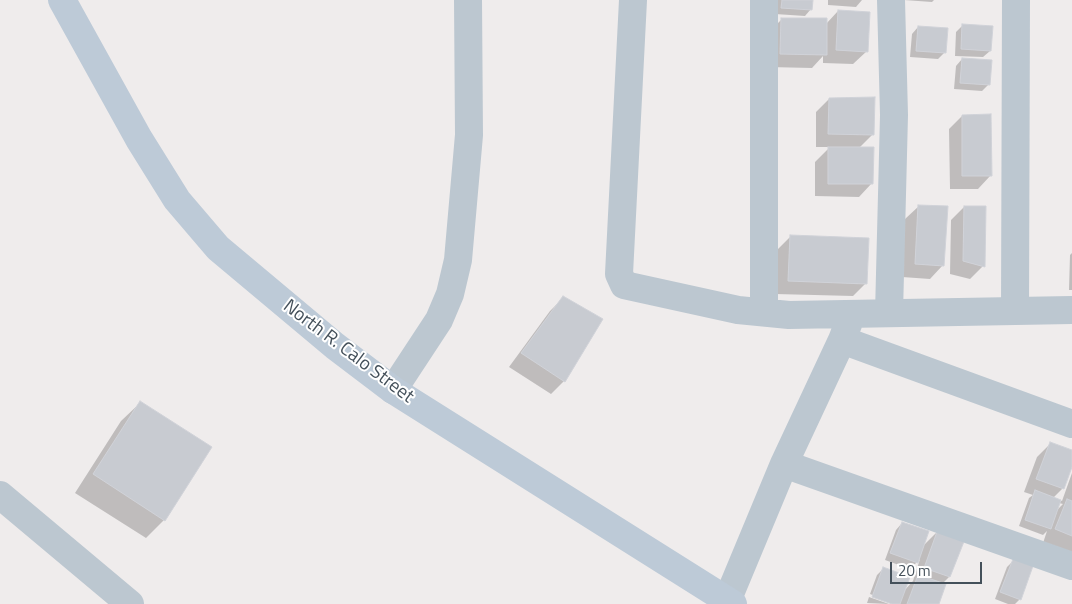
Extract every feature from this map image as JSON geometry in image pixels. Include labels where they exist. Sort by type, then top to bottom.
[{"type":"main road","name":"North R. Calo Street","points":[[62,0],[139,139],[177,200],[218,248],[328,340],[393,390],[730,602]]},
{"type":"street","points":[[393,390],[439,320],[450,294],[458,260],[469,134],[468,0]]},
{"type":"street","points":[[633,0],[620,278],[624,285],[738,310],[790,315],[1072,310]]},
{"type":"street","points":[[764,0],[764,312]]},
{"type":"street","points":[[889,313],[894,115],[892,0]]},
{"type":"street","points":[[1015,310],[1016,0]]},
{"type":"street","points":[[730,602],[784,464],[842,340],[852,314]]},
{"type":"street","points":[[842,340],[1072,424]]},
{"type":"street","points":[[784,464],[1072,566]]},
{"type":"street","points":[[0,496],[130,604]]},
{"type":"building","points":[[782,0],[813,0],[812,10],[781,8]]},
{"type":"building","points":[[838,10],[870,12],[868,52],[836,50]]},
{"type":"building","points":[[781,18],[827,18],[827,55],[780,54]]},
{"type":"building","points":[[962,24],[993,26],[991,51],[961,49]]},
{"type":"building","points":[[918,26],[948,28],[946,53],[916,51]]},
{"type":"building","points":[[962,58],[992,60],[990,85],[960,83]]},
{"type":"building","points":[[875,97],[874,135],[828,134],[829,98]]},
{"type":"building","points":[[991,114],[992,176],[962,176],[962,115]]},
{"type":"building","points":[[828,147],[874,147],[873,184],[828,184]]},
{"type":"building","points":[[918,205],[948,206],[944,266],[915,264]]},
{"type":"building","points":[[964,206],[986,206],[985,267],[963,261]]},
{"type":"building","points":[[790,235],[869,238],[867,284],[788,281]]},
{"type":"building","points":[[563,296],[603,319],[565,382],[521,353]]},
{"type":"building","points":[[140,401],[212,447],[165,521],[93,474]]},
{"type":"building","points":[[1050,442],[1072,450],[1072,467],[1064,489],[1036,479]]},
{"type":"building","points":[[1035,490],[1061,500],[1051,529],[1025,520]]},
{"type":"building","points":[[1067,499],[1072,501],[1072,536],[1055,529]]},
{"type":"building","points":[[902,522],[929,531],[918,563],[890,553]]},
{"type":"building","points":[[938,529],[965,539],[950,577],[924,568]]},
{"type":"building","points":[[1013,559],[1033,566],[1021,600],[1000,592]]},
{"type":"building","points":[[883,567],[910,577],[900,604],[892,604],[872,597]]},
{"type":"building","points":[[918,575],[946,584],[939,604],[907,604]]}]
